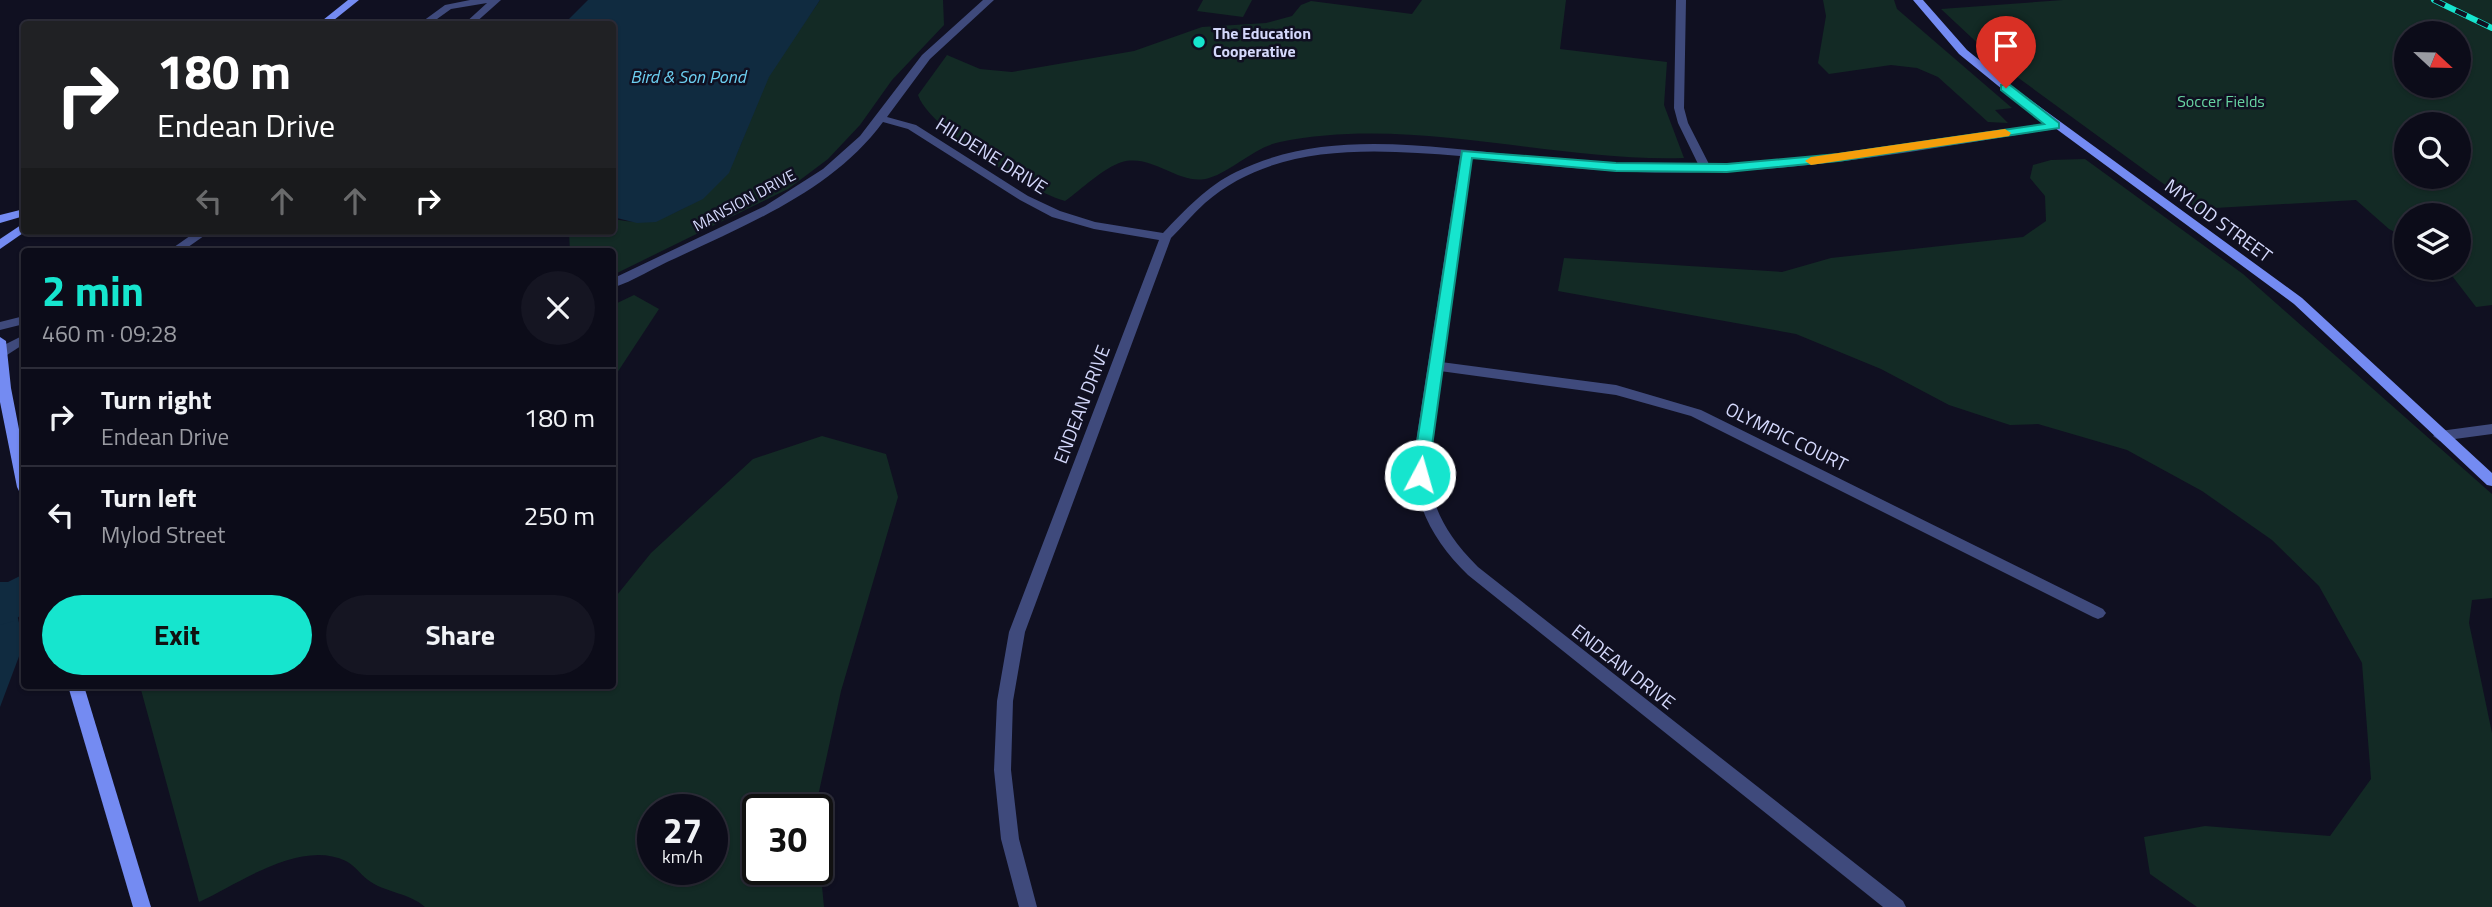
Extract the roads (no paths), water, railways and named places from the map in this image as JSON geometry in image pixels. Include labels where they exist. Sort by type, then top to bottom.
[{"type":"street","points":[[327,21],[354,0]]},
{"type":"street","points":[[428,21],[448,8],[486,0]]},
{"type":"street","points":[[472,21],[496,0]]},
{"type":"street","name":"MANSION DRIVE","points":[[616,282],[794,194],[853,150],[882,118],[925,58],[989,0]]},
{"type":"street","points":[[1681,0],[1679,107],[1682,123],[1706,169]]},
{"type":"street","name":"MYLOD STREET","points":[[1918,0],[1963,52],[2055,126],[2298,302],[2440,436],[2492,481]]},
{"type":"street","name":"HILDENE DRIVE","points":[[882,118],[912,127],[1048,210],[1094,225],[1166,237]]},
{"type":"street","name":"ENDEAN DRIVE","points":[[1028,907],[1007,828],[1001,775],[1001,725],[1006,677],[1031,590],[1166,237],[1184,215],[1208,193],[1255,167],[1290,155],[1370,146],[1579,165],[1706,169],[1838,158],[2055,126]]},
{"type":"street","name":"ENDEAN DRIVE","points":[[1466,154],[1420,461],[1421,489],[1434,524],[1460,559],[1897,907]]},
{"type":"street","points":[[0,219],[21,214]]},
{"type":"street","points":[[0,245],[21,229]]},
{"type":"street","points":[[179,248],[199,235]]},
{"type":"street","points":[[0,326],[21,321]]},
{"type":"street","points":[[21,340],[1,346],[2,389],[21,474]]},
{"type":"street","name":"OLYMPIC COURT","points":[[1436,366],[1616,390],[1696,413],[2098,613]]},
{"type":"street","points":[[2440,436],[2492,429]]},
{"type":"street","points":[[77,689],[142,907]]},
{"type":"water","name":"Bird & Son Pond","points":[[588,0],[820,0],[769,77],[729,173],[703,199],[656,222],[637,223],[616,218],[616,21],[567,21]]},
{"type":"water","points":[[0,582],[9,582],[21,631],[21,651],[0,707]]},
{"type":"waterway","points":[[0,609],[21,592]]},
{"type":"railway","points":[[2434,0],[2492,28]]},
{"type":"place","name":"The Education Cooperative","points":[[1199,42]]},
{"type":"park label","name":"Soccer Fields","points":[[2221,101]]}]
